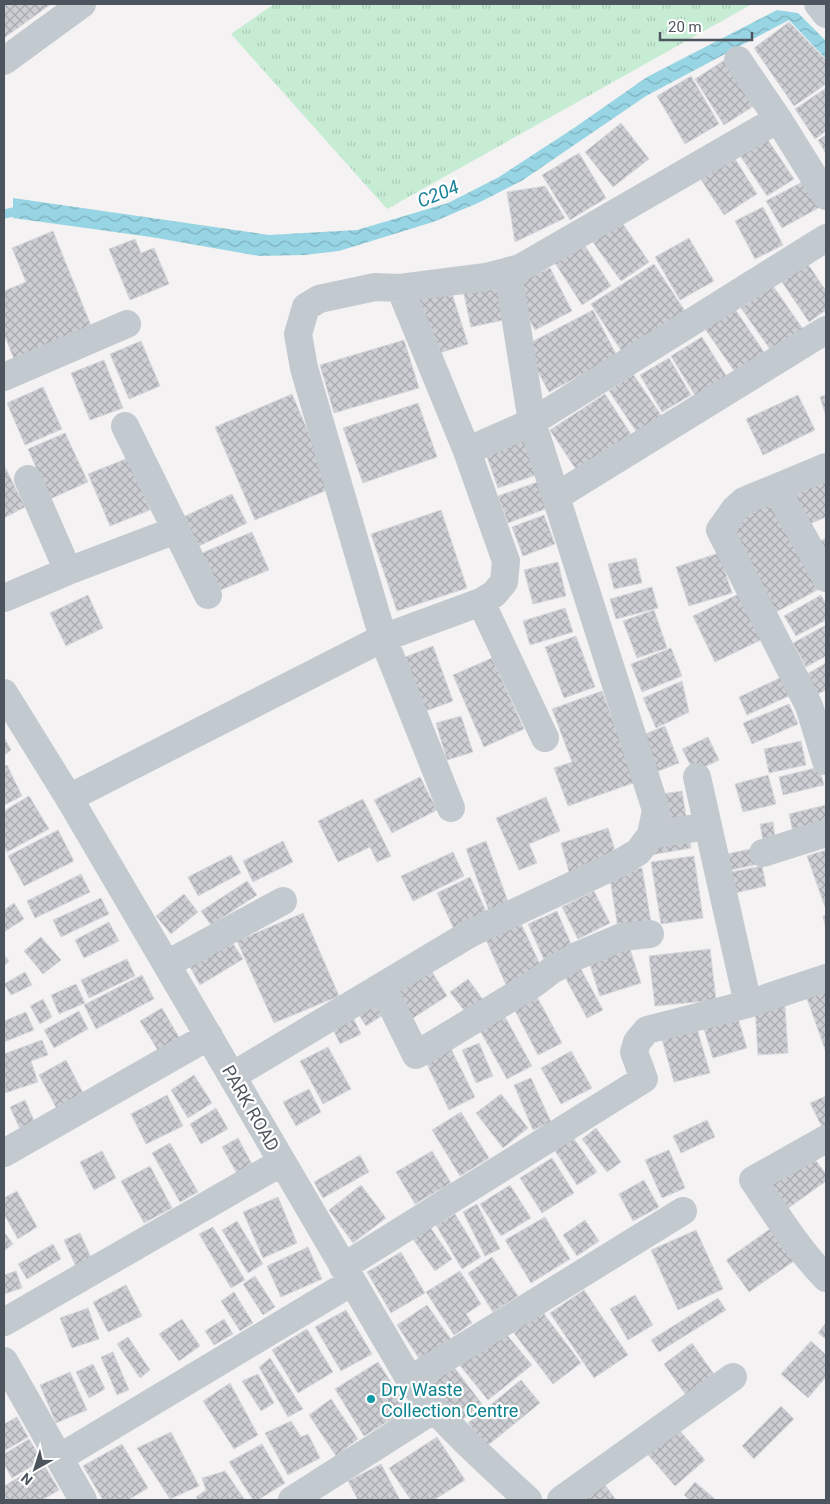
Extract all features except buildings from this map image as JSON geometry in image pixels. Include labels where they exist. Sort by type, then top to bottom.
[{"type":"street","points":[[4,61],[82,4]]},
{"type":"street","points":[[818,4],[826,14]]},
{"type":"street","points":[[738,60],[778,119],[826,196]]},
{"type":"street","points":[[451,808],[383,638],[304,368],[298,334],[306,307],[319,299],[375,287],[400,288],[486,277],[520,268],[778,119]]},
{"type":"street","points":[[467,451],[532,422],[826,238]]},
{"type":"street","points":[[232,1076],[471,933],[618,864],[638,852],[651,835],[656,810],[532,422],[508,271]]},
{"type":"street","points":[[69,798],[383,638],[481,602],[494,594],[504,582],[506,561],[467,451],[400,288]]},
{"type":"street","points":[[4,377],[127,324]]},
{"type":"street","points":[[557,496],[826,330]]},
{"type":"street","points":[[125,426],[208,595]]},
{"type":"street","points":[[826,466],[744,501],[735,509],[720,530],[809,706],[826,761]]},
{"type":"street","points":[[28,479],[68,571]]},
{"type":"street","points":[[776,488],[826,578]]},
{"type":"street","points":[[4,598],[68,571],[176,530]]},
{"type":"street","points":[[481,602],[545,738]]},
{"type":"street","name":"PARK ROAD","points":[[4,693],[69,798],[410,1380],[433,1410],[528,1500]]},
{"type":"street","points":[[697,777],[748,1004]]},
{"type":"street","points":[[651,835],[708,826]]},
{"type":"street","points":[[763,853],[826,833]]},
{"type":"street","points":[[167,964],[283,901]]},
{"type":"street","points":[[382,986],[416,1055],[577,956],[622,937],[650,934]]},
{"type":"street","points":[[59,1458],[348,1274],[644,1079],[634,1052],[637,1042],[647,1030],[748,1004],[826,978]]},
{"type":"street","points":[[4,1153],[209,1036]]},
{"type":"street","points":[[826,1139],[753,1180],[791,1238],[826,1278]]},
{"type":"street","points":[[4,1322],[282,1162]]},
{"type":"street","points":[[410,1380],[683,1210]]},
{"type":"street","points":[[4,1361],[12,1394],[59,1458],[83,1500]]},
{"type":"street","points":[[561,1500],[733,1377]]},
{"type":"street","points":[[292,1500],[433,1410]]},
{"type":"green space","points":[[274,4],[752,4],[387,209],[231,34]]},
{"type":"water","points":[[777,10],[798,13],[826,41],[826,59],[789,20],[646,96],[523,180],[478,203],[433,222],[339,251],[304,255],[259,256],[151,237],[13,218],[13,198],[269,235],[357,230],[448,203],[499,177],[647,77]]},
{"type":"waterway","name":"C204","points":[[4,214],[23,210]]},
{"type":"place","name":"Dry Waste Collection Centre","points":[[371,1399]]}]
